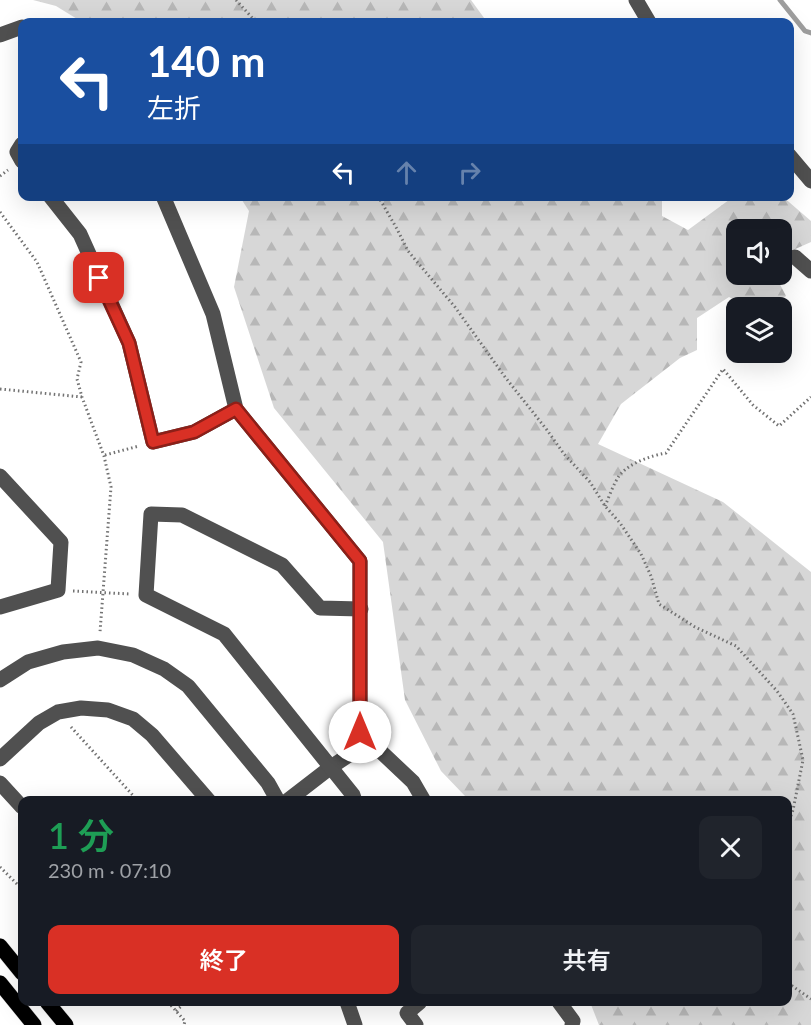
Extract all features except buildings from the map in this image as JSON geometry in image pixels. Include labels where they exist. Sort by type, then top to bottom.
[{"type":"main road","points":[[0,946],[18,968]]},
{"type":"main road","points":[[0,983],[18,1005]]},
{"type":"main road","points":[[19,1006],[34,1025]]},
{"type":"main road","points":[[50,1006],[66,1025]]},
{"type":"street","points":[[636,0],[647,18]]},
{"type":"street","points":[[0,35],[18,28]]},
{"type":"street","points":[[794,161],[811,181]]},
{"type":"street","points":[[54,201],[80,234],[129,343],[153,442],[194,432],[236,409]]},
{"type":"street","points":[[165,201],[213,314],[236,409],[360,561],[360,732],[413,782],[421,796]]},
{"type":"street","points":[[795,257],[811,271]]},
{"type":"street","points":[[0,476],[61,542],[58,590],[0,607]]},
{"type":"street","points":[[353,796],[225,634],[146,595],[152,514],[182,515],[282,565],[320,608],[361,609]]},
{"type":"street","points":[[0,680],[28,662],[63,652],[98,648],[133,655],[164,669],[188,686],[268,783],[275,796]]},
{"type":"street","points":[[3,750],[58,712],[81,708],[108,710],[133,719],[152,735],[204,796]]},
{"type":"street","points":[[293,796],[370,741]]},
{"type":"street","points":[[0,783],[18,803]]},
{"type":"street","points":[[348,1006],[355,1025]]},
{"type":"street","points":[[415,1006],[406,1013],[416,1025]]},
{"type":"street","points":[[562,1006],[573,1021],[572,1025]]},
{"type":"path","points":[[236,0],[252,18]]},
{"type":"path","points":[[381,201],[408,251],[455,307],[505,377],[564,454],[590,482],[605,506],[620,523],[641,554],[651,576],[659,604],[695,627],[736,646],[777,691],[793,714],[803,760],[792,813]]},
{"type":"path","points":[[0,212],[37,262],[81,362],[77,379],[104,456],[111,487],[100,635]]},
{"type":"path","points":[[605,506],[620,475],[632,465],[666,453],[723,369],[753,405],[779,426],[811,397]]},
{"type":"path","points":[[0,389],[82,397]]},
{"type":"path","points":[[104,456],[153,442]]},
{"type":"path","points":[[58,590],[146,595]]},
{"type":"path","points":[[58,712],[134,796]]},
{"type":"path","points":[[0,867],[18,885]]},
{"type":"path","points":[[792,986],[811,999]]},
{"type":"path","points":[[172,1006],[185,1021],[184,1025]]},
{"type":"path","points":[[176,1011],[181,1006]]},
{"type":"green space","points":[[33,0],[471,0],[484,18],[76,18],[56,6]]},
{"type":"green space","points":[[243,201],[662,201],[662,216],[688,230],[728,201],[788,201],[811,221],[811,242],[792,251],[792,219],[726,219],[726,285],[780,285],[786,296],[726,297],[697,318],[697,350],[680,358],[621,404],[598,444],[723,502],[811,572],[811,1025],[599,1025],[592,1006],[792,1006],[792,796],[465,796],[441,771],[405,700],[383,542],[274,408],[234,287],[249,211]]},
{"type":"waterway","points":[[780,0],[805,31],[811,33]]},
{"type":"route","points":[[99,278],[129,343],[153,442],[194,432],[236,409],[360,561],[360,732]]}]
